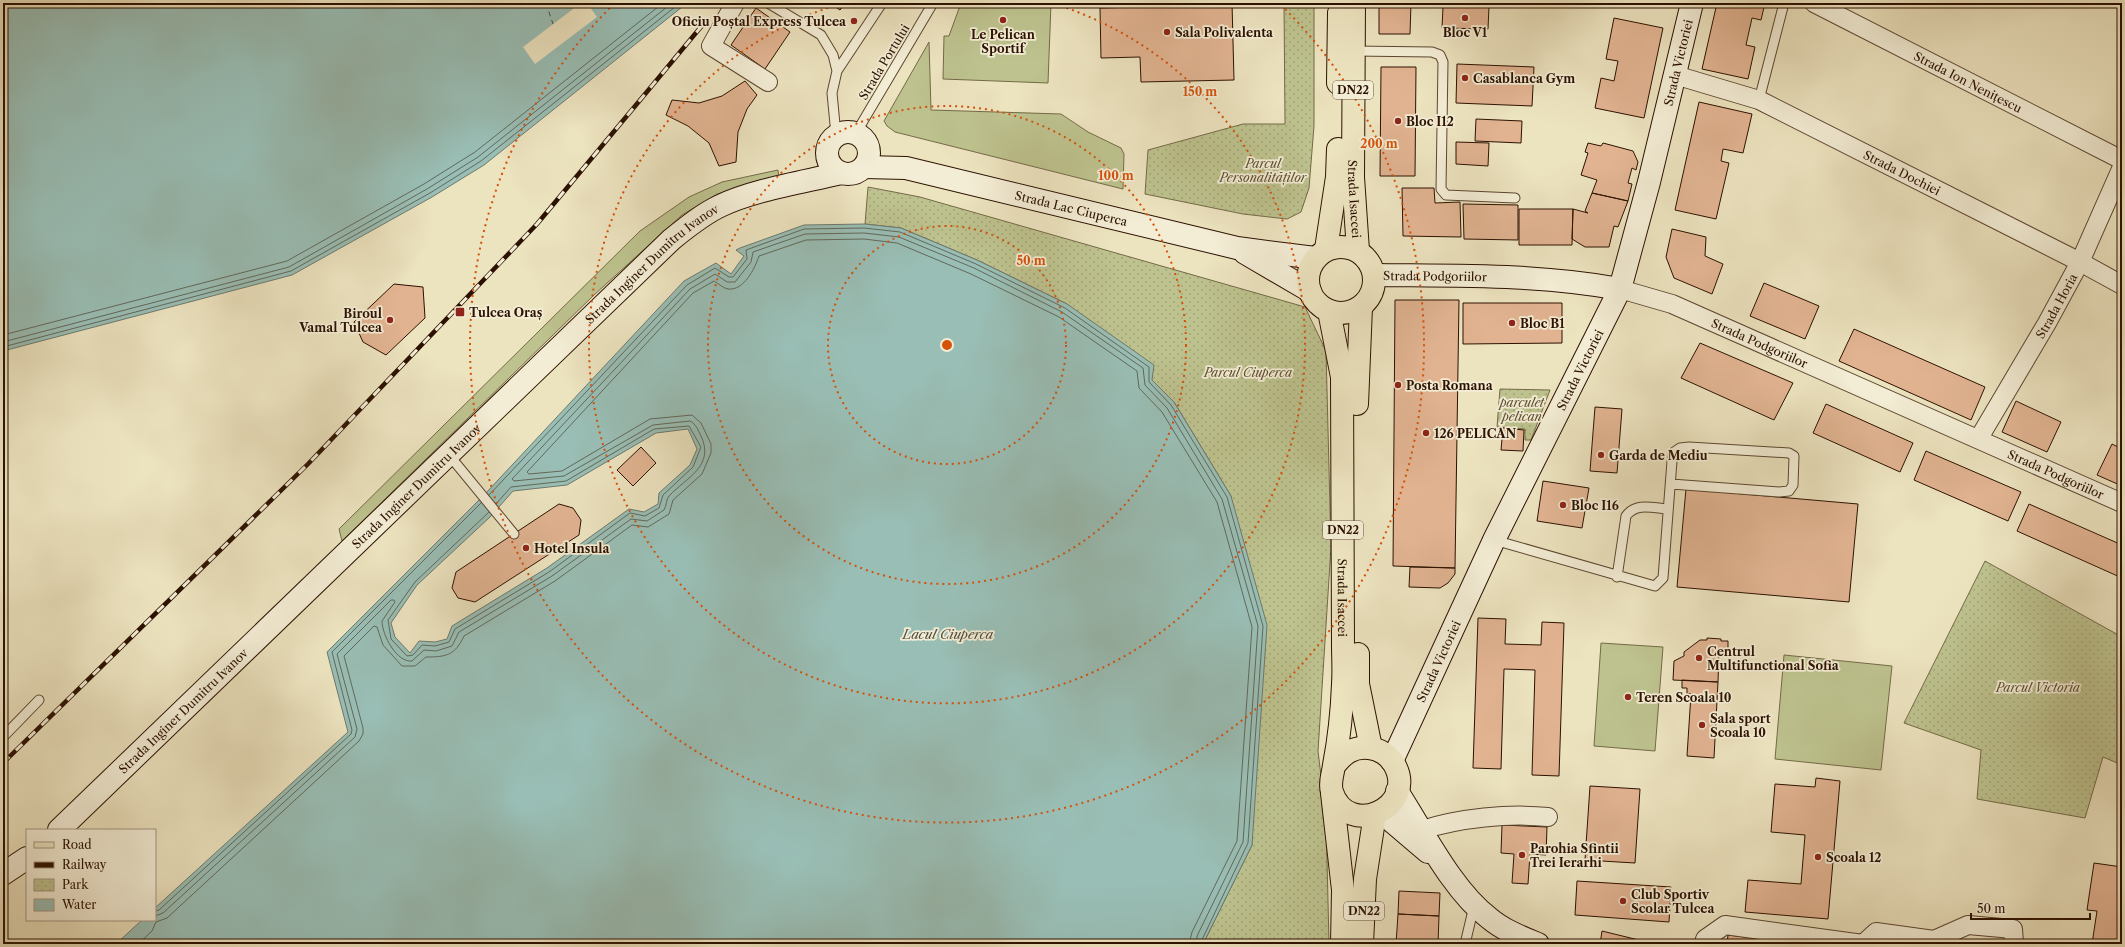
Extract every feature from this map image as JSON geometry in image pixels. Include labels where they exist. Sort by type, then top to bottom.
[{"type":"main road","name":"Strada Isaccei","points":[[1321,254],[1338,177],[1339,3]]},
{"type":"main road","name":"Strada Isaccei","points":[[1354,3],[1353,177],[1358,251]]},
{"type":"main road","name":"Strada Isaccei","points":[[1310,291],[1308,280],[1310,268],[1321,254],[1337,246],[1348,247],[1358,251],[1370,263],[1374,275]]},
{"type":"main road","points":[[1310,291],[1321,306],[1329,311],[1345,313],[1360,307],[1372,292],[1374,275]]},
{"type":"main road","name":"Strada Isaccei","points":[[1360,307],[1357,378],[1358,676],[1360,697],[1371,748]]},
{"type":"main road","name":"Strada Isaccei","points":[[1329,311],[1342,377],[1343,684],[1334,766],[1331,774],[1343,890],[1342,944]]},
{"type":"main road","points":[[1332,792],[1337,801],[1349,812],[1364,816],[1378,813],[1388,806],[1398,791],[1398,776],[1392,761],[1386,755],[1371,748],[1354,749],[1346,753],[1334,766]]},
{"type":"main road","name":"DN22","points":[[1362,944],[1366,879],[1378,813]]},
{"type":"street","points":[[735,3],[711,46],[768,82]]},
{"type":"street","name":"Strada Victoriei","points":[[1392,761],[1494,540],[1620,289],[1633,247],[1692,3]]},
{"type":"street","name":"Strada Ion Nenițescu","points":[[1814,3],[2122,160]]},
{"type":"street","name":"Strada Dochiei","points":[[1675,76],[1759,100],[2080,262],[2122,285]]},
{"type":"street","points":[[834,165],[829,142],[856,145]]},
{"type":"street","name":"Strada Lac Ciuperca","points":[[834,165],[853,173],[856,145],[906,168],[1237,248],[1321,254]]},
{"type":"street","name":"Strada Inginer Dumitru Ivanov","points":[[60,829],[672,239],[687,227],[719,206],[736,199],[799,183],[834,165]]},
{"type":"street","name":"Strada Horia","points":[[1979,438],[2035,344],[2080,262],[2122,167]]},
{"type":"street","name":"Strada Lac Ciuperca","points":[[1237,248],[1310,291]]},
{"type":"street","name":"Strada Podgoriilor","points":[[1374,275],[1539,278],[1586,282],[1620,289],[1672,304],[1979,438],[2122,503]]},
{"type":"street","points":[[1398,791],[1443,864],[1474,904],[1488,918],[1532,943]]},
{"type":"street","points":[[1378,813],[1443,864]]},
{"type":"street","points":[[1422,830],[1457,821],[1524,815],[1548,818]]},
{"type":"street","points":[[3,874],[26,859]]},
{"type":"street","points":[[1704,944],[1705,940],[1725,925],[1863,944],[1876,932],[1934,940],[1968,925],[2013,929],[2014,944]]},
{"type":"lane","points":[[768,3],[821,36],[833,55],[837,71]]},
{"type":"lane","points":[[856,145],[832,93],[837,71],[882,3]]},
{"type":"lane","name":"Strada Portului","points":[[856,145],[933,3]]},
{"type":"lane","points":[[1759,100],[1784,3]]},
{"type":"lane","points":[[1354,51],[1432,52],[1440,55],[1443,62],[1440,189],[1446,195],[1515,198]]},
{"type":"lane","points":[[1494,540],[1655,586],[1662,578],[1674,452],[1680,448],[1789,453],[1794,456],[1793,485],[1789,491],[1671,484]]},
{"type":"lane","points":[[449,455],[514,534]]},
{"type":"lane","points":[[1618,576],[1626,516],[1631,509],[1640,506],[1668,509]]},
{"type":"lane","points":[[3,737],[39,700]]},
{"type":"lane","points":[[1465,944],[1474,904]]},
{"type":"green space","points":[[961,3],[1051,3],[1048,83],[943,79],[944,36],[949,36]]},
{"type":"green space","name":"Parcul Personalităților","points":[[1284,3],[1314,3],[1314,126],[1309,188],[1301,212],[1287,219],[1243,214],[1145,194],[1148,150],[1243,124],[1285,124]]},
{"type":"green space","points":[[929,42],[931,110],[1061,114],[1088,132],[1121,148],[1124,154],[1123,189],[895,132],[887,126],[884,121]]},
{"type":"green space","points":[[778,170],[779,178],[717,194],[682,215],[594,295],[342,541],[339,529],[640,231],[689,197],[722,182]]},
{"type":"green space","name":"Parcul Ciuperca","points":[[868,187],[920,197],[1305,307],[1326,351],[1331,547],[1318,751],[1326,817],[1329,944],[1203,944],[1252,845],[1231,496],[1174,402],[1152,380],[1067,304],[977,260],[901,228],[865,224]]},
{"type":"green space","name":"parculet pelican","points":[[1500,389],[1550,390],[1531,440],[1525,440],[1525,429],[1497,427]]},
{"type":"green space","name":"Parcul Victoria","points":[[1985,561],[2122,637],[2122,765],[2103,757],[2085,818],[1977,799],[1981,750],[1904,723]]},
{"type":"green space","name":"Teren Scoala 10","points":[[1601,643],[1663,647],[1655,751],[1594,746]]},
{"type":"green space","points":[[1784,655],[1892,666],[1881,770],[1775,759]]},
{"type":"water","points":[[3,3],[687,3],[484,165],[432,197],[292,275],[3,351]]},
{"type":"water","name":"Lacul Ciuperca","points":[[865,224],[901,228],[977,260],[1067,304],[1154,365],[1152,380],[1174,402],[1231,496],[1267,625],[1252,845],[1203,944],[116,944],[141,921],[156,921],[156,907],[348,732],[327,652],[485,494],[684,281],[716,263],[731,274],[744,256],[736,250],[804,225]],"holes":[[[688,429],[697,449],[690,465],[659,493],[658,504],[644,512],[629,509],[547,568],[452,626],[447,639],[435,642],[419,641],[410,653],[395,637],[391,623],[417,585],[490,517],[513,491],[567,485],[656,433]]]},
{"type":"pier","points":[[581,3],[587,3],[597,17],[535,64],[523,47]]},
{"type":"building","points":[[830,3],[845,3],[840,10]]},
{"type":"building","name":"Sala Polivalenta","points":[[1139,3],[1232,3],[1234,80],[1141,82],[1140,57],[1101,58],[1100,8],[1139,7]]},
{"type":"building","points":[[1379,3],[1411,3],[1410,34],[1379,34]]},
{"type":"building","name":"Bloc V1","points":[[1449,3],[1481,3],[1481,6],[1489,6],[1488,29],[1442,28],[1443,7],[1449,7]]},
{"type":"building","points":[[1717,3],[1765,3],[1761,20],[1752,18],[1746,45],[1755,47],[1748,79],[1702,69]]},
{"type":"building","points":[[756,8],[790,32],[765,69],[731,45]]},
{"type":"building","points":[[1614,18],[1663,28],[1644,118],[1595,108],[1601,78],[1614,81],[1618,61],[1606,59]]},
{"type":"building","points":[[1457,64],[1534,67],[1532,106],[1456,103]]},
{"type":"building","name":"Bloc I12","points":[[1381,67],[1416,67],[1415,176],[1380,176]]},
{"type":"building","points":[[745,81],[757,95],[747,109],[738,132],[736,162],[719,166],[709,143],[688,126],[666,115],[672,100],[699,103],[722,96]]},
{"type":"building","points":[[1699,102],[1752,114],[1743,153],[1723,149],[1721,161],[1729,163],[1716,219],[1675,210]]},
{"type":"building","points":[[1476,119],[1522,121],[1521,143],[1475,141]]},
{"type":"building","points":[[1456,142],[1489,143],[1488,166],[1456,164]]},
{"type":"building","points":[[1588,143],[1601,146],[1603,143],[1633,151],[1638,162],[1636,170],[1632,168],[1628,183],[1632,184],[1628,201],[1592,193],[1597,180],[1581,175],[1588,153],[1585,152]]},
{"type":"building","points":[[1402,188],[1434,188],[1435,203],[1460,202],[1461,237],[1403,236]]},
{"type":"building","points":[[1592,193],[1628,201],[1618,227],[1614,226],[1609,247],[1585,247],[1572,239],[1573,209],[1588,213],[1585,211]]},
{"type":"building","points":[[1463,204],[1518,205],[1518,240],[1464,239]]},
{"type":"building","points":[[1519,209],[1573,209],[1572,245],[1519,245]]},
{"type":"building","points":[[1672,229],[1706,237],[1705,256],[1723,264],[1712,294],[1674,278],[1666,257]]},
{"type":"building","points":[[1764,283],[1819,306],[1805,339],[1750,316]]},
{"type":"building","name":"Biroul Vamal Tulcea","points":[[394,284],[423,287],[425,318],[386,355],[363,342],[354,322]]},
{"type":"building","name":"126 PELICAN","points":[[1395,300],[1459,300],[1455,568],[1393,566]]},
{"type":"building","name":"Bloc B1","points":[[1463,303],[1562,303],[1562,343],[1463,344]]},
{"type":"building","points":[[1854,329],[1985,387],[1971,420],[1839,361]]},
{"type":"building","points":[[1700,343],[1793,383],[1774,420],[1681,378]]},
{"type":"building","points":[[2016,401],[2061,422],[2047,452],[2002,432]]},
{"type":"building","points":[[1826,404],[1913,443],[1900,472],[1813,433]]},
{"type":"building","points":[[1595,407],[1622,409],[1617,473],[1590,471]]},
{"type":"building","points":[[1503,428],[1524,430],[1523,451],[1501,450]]},
{"type":"building","points":[[2112,444],[2122,449],[2122,486],[2097,475]]},
{"type":"building","points":[[641,447],[656,463],[633,486],[617,470]]},
{"type":"building","points":[[1926,451],[2021,492],[2008,521],[1914,480]]},
{"type":"building","name":"Bloc I16","points":[[1543,481],[1589,488],[1582,528],[1537,521]]},
{"type":"building","points":[[1686,489],[1858,504],[1849,602],[1677,587]]},
{"type":"building","points":[[559,504],[573,508],[581,520],[579,535],[475,602],[458,598],[452,588],[456,572]]},
{"type":"building","points":[[2029,504],[2122,545],[2122,578],[2017,531]]},
{"type":"building","points":[[1410,567],[1455,568],[1455,574],[1448,583],[1440,588],[1409,587]]},
{"type":"building","points":[[1478,618],[1506,619],[1505,644],[1541,645],[1542,622],[1564,623],[1559,776],[1532,775],[1535,670],[1504,669],[1501,769],[1473,768]]},
{"type":"building","name":"Centrul Multifunctional Sofia","points":[[1707,638],[1728,641],[1728,654],[1719,653],[1718,682],[1673,680],[1674,661],[1684,656],[1684,652],[1700,640],[1707,640]]},
{"type":"building","name":"Sala sport Scoala 10","points":[[1682,680],[1718,682],[1714,758],[1687,756],[1691,694],[1687,694],[1687,688],[1682,688]]},
{"type":"building","name":"Scoala 12","points":[[1816,778],[1840,781],[1828,919],[1745,912],[1748,880],[1801,884],[1805,835],[1771,832],[1775,784],[1815,787]]},
{"type":"building","points":[[1590,786],[1640,789],[1635,863],[1585,860]]},
{"type":"building","name":"Parohia Sfintii Trei Ierarhi","points":[[1502,825],[1547,827],[1546,855],[1530,854],[1528,884],[1512,883],[1514,854],[1501,853]]},
{"type":"building","points":[[2094,863],[2122,867],[2122,944],[2092,944],[2097,911],[2087,910]]},
{"type":"building","name":"Club Sportiv Scolar Tulcea","points":[[1577,881],[1671,887],[1669,922],[1575,915]]},
{"type":"building","points":[[1399,891],[1440,893],[1439,916],[1398,914]]},
{"type":"building","points":[[1398,914],[1439,916],[1438,944],[1396,944]]},
{"type":"building","points":[[1602,931],[1655,944],[1600,944]]},
{"type":"building","points":[[1728,935],[1762,939],[1762,944],[1727,944]]},
{"type":"building","points":[[1971,940],[1989,942],[1989,944],[1961,944],[1970,943]]},
{"type":"ferry route","points":[[546,3],[553,24]]},
{"type":"railway","points":[[3,763],[308,464],[537,224],[705,22]]},
{"type":"place","name":"Bloc V1","points":[[1465,18]]},
{"type":"place","name":"Le Pelican Sportif","points":[[1003,20]]},
{"type":"place","name":"Oficiu Poștal Express Tulcea","points":[[854,21]]},
{"type":"place","name":"Sala Polivalenta","points":[[1167,32]]},
{"type":"place","name":"Casablanca Gym","points":[[1465,78]]},
{"type":"place","name":"Bloc I12","points":[[1398,121]]},
{"type":"place","name":"Tulcea Oraș","points":[[460,312]]},
{"type":"place","name":"Biroul Vamal Tulcea","points":[[390,320]]},
{"type":"place","name":"Bloc B1","points":[[1512,323]]},
{"type":"place","name":"Posta Romana","points":[[1398,385]]},
{"type":"place","name":"126 PELICAN","points":[[1426,433]]},
{"type":"place","name":"Garda de Mediu","points":[[1601,455]]},
{"type":"place","name":"Bloc I16","points":[[1563,505]]},
{"type":"place","name":"Hotel Insula","points":[[526,548]]},
{"type":"place","name":"Centrul Multifunctional Sofia","points":[[1699,658]]},
{"type":"place","name":"Teren Scoala 10","points":[[1628,697]]},
{"type":"place","name":"Sala sport Scoala 10","points":[[1702,725]]},
{"type":"place","name":"Parohia Sfintii Trei Ierarhi","points":[[1522,855]]},
{"type":"place","name":"Scoala 12","points":[[1818,857]]},
{"type":"place","name":"Club Sportiv Scolar Tulcea","points":[[1623,901]]}]
